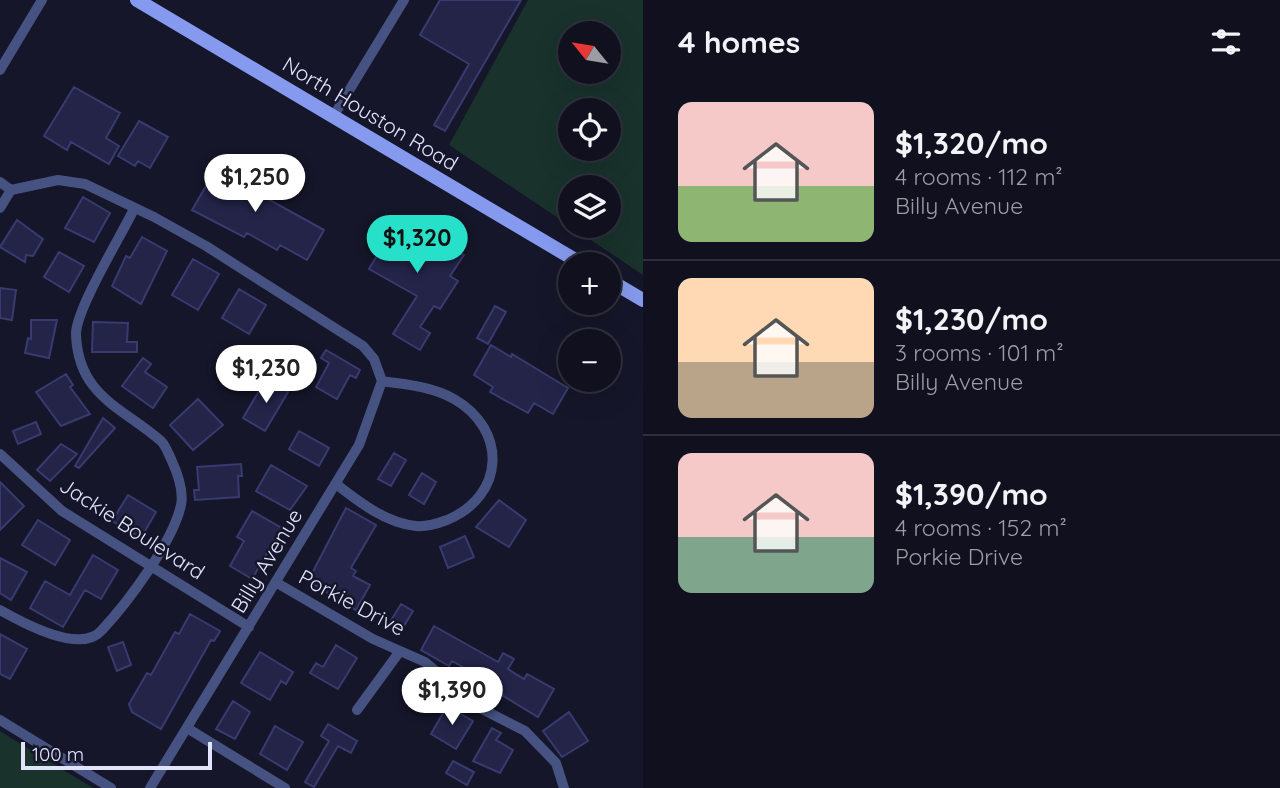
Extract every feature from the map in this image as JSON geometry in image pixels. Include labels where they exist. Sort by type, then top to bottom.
[{"type":"street","points":[[0,70],[42,0]]},
{"type":"street","name":"North Houston Road","points":[[137,0],[562,252]]},
{"type":"street","points":[[333,117],[404,0]]},
{"type":"street","points":[[0,208],[11,190],[58,180],[85,184],[206,246],[363,346],[374,359],[382,382],[415,385],[438,391],[456,400],[481,421],[494,453],[492,471],[484,489],[464,513],[419,527],[380,514],[336,484]]},
{"type":"street","points":[[0,182],[11,190]]},
{"type":"street","points":[[0,610],[36,630],[82,640],[100,633],[168,541],[182,503],[177,472],[164,443],[101,397],[81,365],[76,332],[85,304],[134,209]]},
{"type":"street","points":[[621,287],[643,300]]},
{"type":"street","name":"Billy Avenue","points":[[150,788],[359,445],[382,382]]},
{"type":"street","name":"Jackie Boulevard","points":[[0,454],[62,511],[250,626]]},
{"type":"street","name":"Porkie Drive","points":[[276,583],[338,620],[425,662],[482,709],[525,731],[556,762],[564,788]]},
{"type":"street","points":[[357,710],[400,650]]},
{"type":"street","points":[[0,720],[111,788]]},
{"type":"street","points":[[187,728],[285,788]]},
{"type":"green space","points":[[528,0],[643,0],[643,275],[621,260],[621,252],[609,252],[588,238],[621,238],[621,175],[558,175],[558,218],[449,145]]},
{"type":"green space","points":[[0,731],[3,733],[93,788],[0,788]]},
{"type":"building","points":[[440,0],[521,0],[445,131],[434,125],[469,64],[420,35]]},
{"type":"building","points":[[74,87],[120,113],[106,138],[119,146],[109,164],[71,142],[67,150],[44,136]]},
{"type":"building","points":[[139,121],[168,137],[150,168],[138,161],[135,166],[118,156]]},
{"type":"building","points":[[218,165],[269,195],[266,198],[324,230],[307,260],[280,245],[277,250],[247,233],[244,237],[192,210]]},
{"type":"building","points":[[83,197],[110,213],[94,242],[65,228]]},
{"type":"building","points":[[399,218],[464,255],[450,276],[458,281],[440,309],[434,306],[420,327],[430,333],[420,350],[393,334],[417,296],[369,269]]},
{"type":"building","points":[[17,220],[43,239],[33,256],[26,255],[25,262],[0,247]]},
{"type":"building","points":[[142,237],[167,251],[141,304],[112,286],[126,256],[130,258]]},
{"type":"building","points":[[59,252],[84,266],[69,292],[44,277]]},
{"type":"building","points":[[193,259],[219,274],[198,310],[172,295]]},
{"type":"building","points":[[0,288],[16,290],[12,320],[0,318]]},
{"type":"building","points":[[239,289],[266,305],[249,334],[222,318]]},
{"type":"building","points":[[495,306],[506,312],[488,344],[477,338]]},
{"type":"building","points":[[31,320],[57,320],[49,358],[25,353],[28,338],[31,339]]},
{"type":"building","points":[[93,322],[128,323],[127,342],[137,342],[137,352],[92,352]]},
{"type":"building","points":[[491,345],[511,357],[512,354],[558,382],[558,392],[566,392],[553,414],[534,403],[528,413],[490,392],[493,387],[474,375]]},
{"type":"building","points":[[326,350],[360,370],[356,378],[350,375],[337,399],[316,387],[329,363],[321,358]]},
{"type":"building","points":[[143,358],[151,364],[145,372],[167,387],[153,408],[122,386]]},
{"type":"building","points":[[66,374],[73,385],[70,387],[90,414],[61,426],[36,392]]},
{"type":"building","points":[[266,379],[288,392],[265,431],[243,418]]},
{"type":"building","points":[[198,399],[223,425],[193,450],[170,425]]},
{"type":"building","points":[[103,418],[115,428],[79,468],[75,466]]},
{"type":"building","points":[[36,422],[41,434],[18,444],[13,431]]},
{"type":"building","points":[[299,431],[329,448],[319,466],[289,449]]},
{"type":"building","points":[[61,444],[77,454],[50,481],[37,470]]},
{"type":"building","points":[[394,453],[406,460],[391,486],[378,479]]},
{"type":"building","points":[[241,464],[242,476],[238,476],[239,497],[195,500],[194,490],[199,490],[197,467]]},
{"type":"building","points":[[271,465],[307,486],[290,510],[256,491]]},
{"type":"building","points":[[422,473],[436,482],[424,504],[409,495]]},
{"type":"building","points":[[0,482],[24,506],[0,530]]},
{"type":"building","points":[[128,495],[156,512],[141,538],[112,521]]},
{"type":"building","points":[[499,500],[526,520],[509,547],[476,527]]},
{"type":"building","points":[[346,508],[376,525],[351,568],[356,571],[353,576],[370,585],[356,610],[308,581]]},
{"type":"building","points":[[252,511],[282,528],[252,579],[230,566],[244,541],[237,537]]},
{"type":"building","points":[[38,520],[70,540],[55,565],[22,545]]},
{"type":"building","points":[[465,536],[474,557],[448,568],[440,547]]},
{"type":"building","points":[[93,555],[118,570],[101,599],[85,590],[63,627],[30,608],[45,581],[70,595]]},
{"type":"building","points":[[0,558],[27,572],[11,600],[0,593]]},
{"type":"building","points":[[401,604],[413,611],[399,634],[387,627]]},
{"type":"building","points":[[190,614],[220,631],[214,641],[211,640],[161,729],[132,712],[129,704],[147,673],[151,675],[175,632],[179,634]]},
{"type":"building","points":[[434,626],[498,662],[503,653],[514,659],[508,669],[524,679],[527,674],[554,689],[538,717],[492,689],[489,694],[465,680],[470,671],[452,661],[449,666],[421,650]]},
{"type":"building","points":[[0,634],[27,649],[10,679],[0,674]]},
{"type":"building","points":[[123,642],[131,665],[117,671],[108,647]]},
{"type":"building","points":[[336,645],[357,658],[338,689],[310,673],[316,663],[323,667]]},
{"type":"building","points":[[260,652],[293,672],[286,684],[281,681],[270,700],[241,683]]},
{"type":"building","points":[[233,701],[250,712],[235,739],[216,729]]},
{"type":"building","points":[[447,706],[473,721],[456,749],[431,734]]},
{"type":"building","points":[[569,712],[588,741],[562,757],[543,731]]},
{"type":"building","points":[[328,724],[357,741],[351,753],[338,746],[314,787],[305,782],[329,741],[321,736]]},
{"type":"building","points":[[275,726],[303,742],[287,770],[260,754]]},
{"type":"building","points":[[492,728],[501,733],[496,740],[513,750],[500,773],[473,761]]},
{"type":"building","points":[[453,761],[474,772],[467,785],[446,773]]}]
